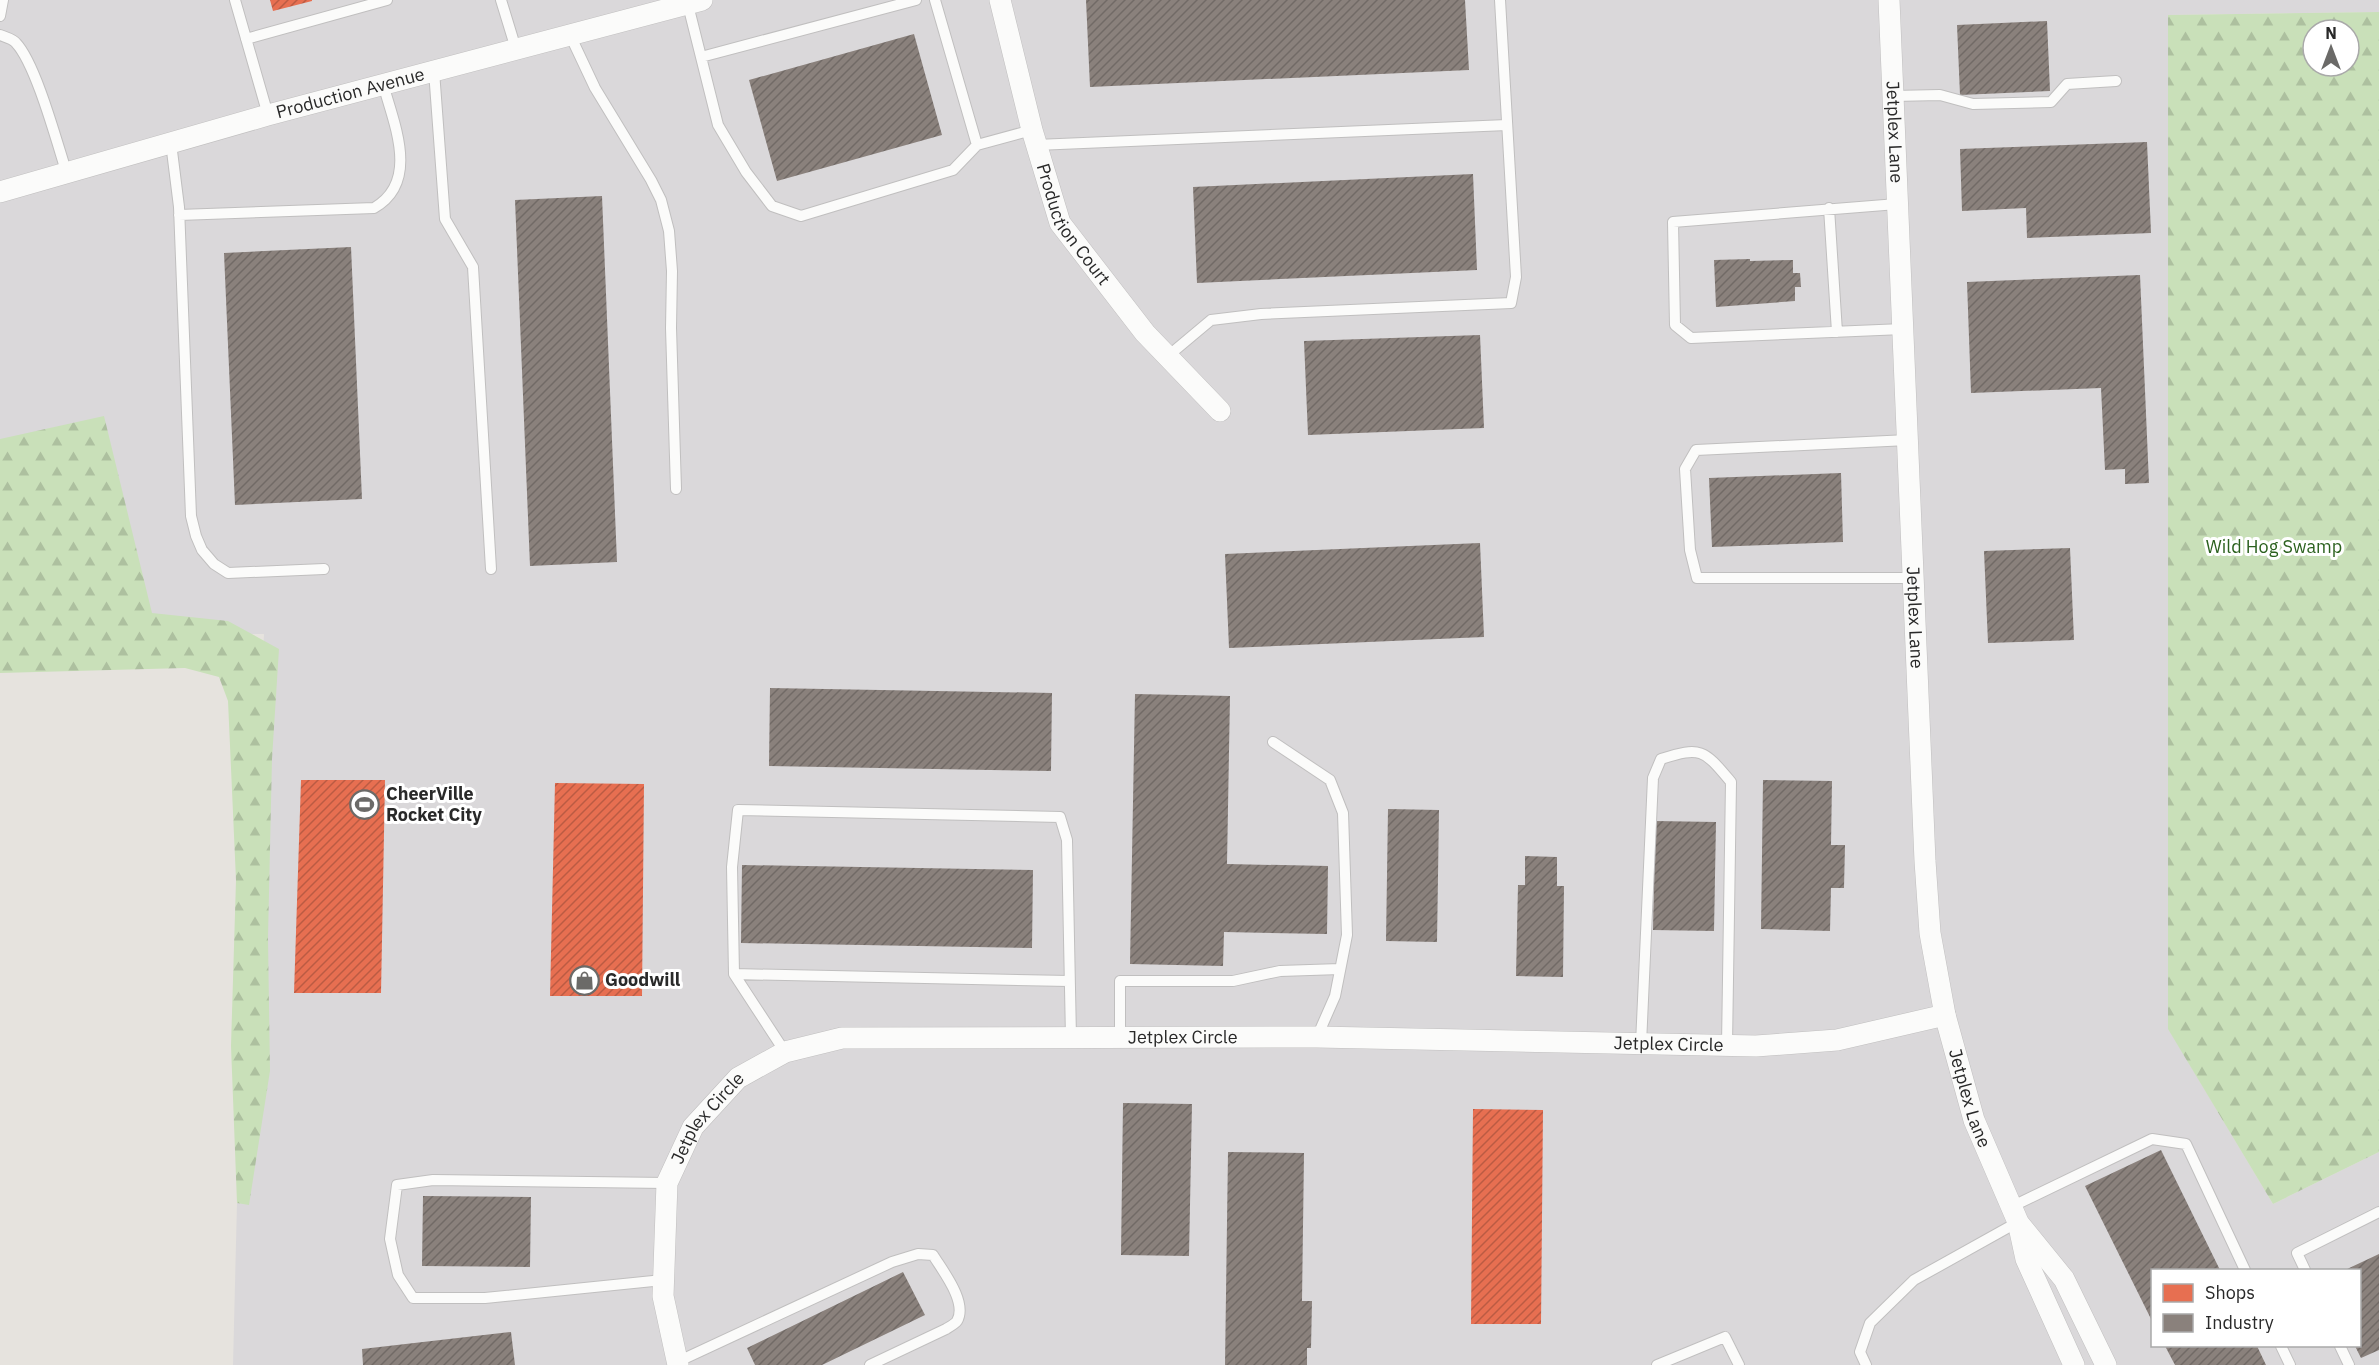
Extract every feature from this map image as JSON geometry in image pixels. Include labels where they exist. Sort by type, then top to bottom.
[{"type":"street","name":"Production Court","points":[[1000,0],[1034,138],[1060,223],[1145,333],[1220,411]]},
{"type":"street","name":"Jetplex Lane","points":[[1889,0],[1930,923],[1945,1015],[1974,1120],[2015,1214],[2026,1259],[2074,1365]]},
{"type":"street","name":"Production Avenue","points":[[0,192],[268,115],[692,1]]},
{"type":"street","name":"Jetplex Circle","points":[[677,1363],[663,1296],[667,1183],[693,1127],[738,1078],[784,1052],[842,1038],[1317,1037],[1756,1046],[1837,1040],[1945,1015]]},
{"type":"street","name":"Jetplex Lane","points":[[2015,1214],[2064,1279],[2106,1365]]},
{"type":"lane","points":[[0,16],[3,0]]},
{"type":"lane","points":[[235,0],[268,115]]},
{"type":"lane","points":[[246,39],[387,0]]},
{"type":"lane","points":[[501,0],[516,49]]},
{"type":"lane","points":[[701,57],[916,0]]},
{"type":"lane","points":[[935,0],[977,145]]},
{"type":"lane","points":[[1168,356],[1211,320],[1261,314],[1511,303],[1516,277],[1500,0]]},
{"type":"lane","points":[[692,1],[701,57],[718,125],[746,172],[772,206],[801,216],[953,170],[977,145],[1034,138],[1507,124]]},
{"type":"lane","points":[[0,35],[15,41],[24,54],[67,174]]},
{"type":"lane","points":[[570,35],[595,88],[651,180],[661,200],[666,220],[672,271],[671,328],[676,489]]},
{"type":"lane","points":[[434,71],[446,219],[473,267],[491,569]]},
{"type":"lane","points":[[1893,96],[1940,95],[1973,104],[2051,102],[2067,84],[2116,81]]},
{"type":"lane","points":[[179,214],[374,208],[381,204],[395,189],[401,171],[399,143],[383,84]]},
{"type":"lane","points":[[171,143],[179,214],[191,516],[196,536],[202,550],[214,564],[228,573],[324,569]]},
{"type":"lane","points":[[1897,204],[1673,222],[1675,325],[1690,338],[1903,329]]},
{"type":"lane","points":[[1829,208],[1836,332]]},
{"type":"lane","points":[[1908,440],[1696,450],[1685,469],[1690,550],[1697,578],[1913,578]]},
{"type":"lane","points":[[1273,742],[1330,780],[1343,813],[1347,934],[1335,996],[1317,1037]]},
{"type":"lane","points":[[1641,1044],[1653,778],[1660,759],[1686,751],[1709,756],[1731,782],[1728,1045]]},
{"type":"lane","points":[[784,1052],[734,974],[732,867],[738,810],[1060,817],[1067,840],[1071,1038]]},
{"type":"lane","points":[[1120,1038],[1120,981],[1233,981],[1280,971],[1340,969]]},
{"type":"lane","points":[[734,974],[1069,981]]},
{"type":"lane","points":[[1866,1365],[1860,1352],[1870,1323],[1914,1280],[2015,1214],[2152,1139],[2186,1144],[2245,1269]]},
{"type":"lane","points":[[663,1280],[485,1298],[413,1298],[398,1275],[390,1239],[397,1185],[433,1179],[667,1183]]},
{"type":"lane","points":[[2305,1269],[2297,1253],[2379,1212]]},
{"type":"lane","points":[[677,1363],[892,1262],[918,1254],[933,1255],[956,1293],[960,1310],[957,1321],[946,1329],[870,1365]]},
{"type":"lane","points":[[1657,1365],[1725,1337],[1739,1365]]},
{"type":"lane","points":[[2281,1347],[2290,1365]]},
{"type":"lane","points":[[2340,1347],[2349,1365]]},
{"type":"shaded area","points":[[0,0],[2379,0],[2379,12],[2168,15],[2168,1028],[2273,1204],[2379,1152],[2379,1365],[233,1365],[237,1203],[264,634],[0,634]]},
{"type":"green space","name":"Wild Hog Swamp","points":[[2379,12],[2379,1152],[2273,1204],[2168,1029],[2168,15]]},
{"type":"green space","points":[[104,416],[152,613],[228,621],[279,649],[272,759],[268,938],[270,1071],[249,1205],[237,1203],[231,1046],[236,880],[228,701],[219,677],[185,668],[0,673],[0,439]]},
{"type":"building: Shops","points":[[270,0],[312,0],[312,1],[273,11]]},
{"type":"building: Shops","points":[[301,780],[385,780],[381,993],[294,993]]},
{"type":"building: Shops","points":[[555,783],[644,784],[642,996],[550,996]]},
{"type":"building: Shops","points":[[1473,1109],[1543,1110],[1541,1324],[1471,1324]]},
{"type":"building: Industry","points":[[1086,0],[1465,0],[1469,70],[1090,87]]},
{"type":"building: Industry","points":[[2047,21],[2050,91],[1960,95],[1957,25]]},
{"type":"building: Industry","points":[[914,34],[942,135],[777,181],[749,80]]},
{"type":"building: Industry","points":[[2147,142],[2151,233],[2027,238],[2026,208],[1962,211],[1960,149]]},
{"type":"building: Industry","points":[[1473,174],[1477,270],[1197,283],[1193,187]]},
{"type":"building: Industry","points":[[602,196],[617,562],[530,566],[515,200]]},
{"type":"building: Industry","points":[[351,247],[362,499],[235,505],[224,253]]},
{"type":"building: Industry","points":[[1750,259],[1750,261],[1793,260],[1793,273],[1800,273],[1801,287],[1795,287],[1795,301],[1716,307],[1714,260]]},
{"type":"building: Industry","points":[[2140,275],[2149,483],[2125,484],[2125,469],[2105,470],[2101,388],[1971,393],[1967,282]]},
{"type":"building: Industry","points":[[1480,335],[1484,428],[1308,435],[1304,341]]},
{"type":"building: Industry","points":[[1841,473],[1843,542],[1712,547],[1709,478]]},
{"type":"building: Industry","points":[[1480,543],[1484,637],[1229,648],[1225,554]]},
{"type":"building: Industry","points":[[2070,548],[2074,640],[1988,643],[1984,551]]},
{"type":"building: Industry","points":[[770,688],[1052,693],[1051,771],[769,766]]},
{"type":"building: Industry","points":[[1135,694],[1230,696],[1227,864],[1328,866],[1327,934],[1224,932],[1223,966],[1130,964]]},
{"type":"building: Industry","points":[[1763,780],[1832,781],[1831,845],[1845,845],[1844,888],[1831,888],[1830,931],[1761,929]]},
{"type":"building: Industry","points":[[1388,809],[1439,810],[1437,942],[1386,941]]},
{"type":"building: Industry","points":[[1655,821],[1716,822],[1714,931],[1653,930]]},
{"type":"building: Industry","points":[[1525,856],[1557,857],[1557,886],[1564,886],[1563,977],[1516,976],[1518,885],[1525,885]]},
{"type":"building: Industry","points":[[742,865],[1033,870],[1032,948],[741,943]]},
{"type":"building: Industry","points":[[1123,1103],[1192,1104],[1189,1256],[1121,1255]]},
{"type":"building: Industry","points":[[2161,1150],[2220,1269],[2151,1269],[2151,1319],[2085,1186]]},
{"type":"building: Industry","points":[[1228,1152],[1304,1153],[1302,1301],[1312,1301],[1311,1348],[1307,1348],[1307,1365],[1225,1365]]},
{"type":"building: Industry","points":[[423,1196],[531,1197],[530,1267],[422,1266]]},
{"type":"building: Industry","points":[[2379,1254],[2379,1350],[2361,1358],[2356,1347],[2361,1347],[2361,1269],[2347,1269]]},
{"type":"building: Industry","points":[[903,1272],[925,1315],[822,1365],[755,1365],[747,1348]]},
{"type":"building: Industry","points":[[511,1332],[515,1365],[363,1365],[362,1349]]},
{"type":"building: Industry","points":[[2166,1347],[2257,1347],[2266,1365],[2175,1365]]},
{"type":"place","name":"CheerVille Rocket City","points":[[365,804]]},
{"type":"place","name":"Goodwill","points":[[584,980]]}]
